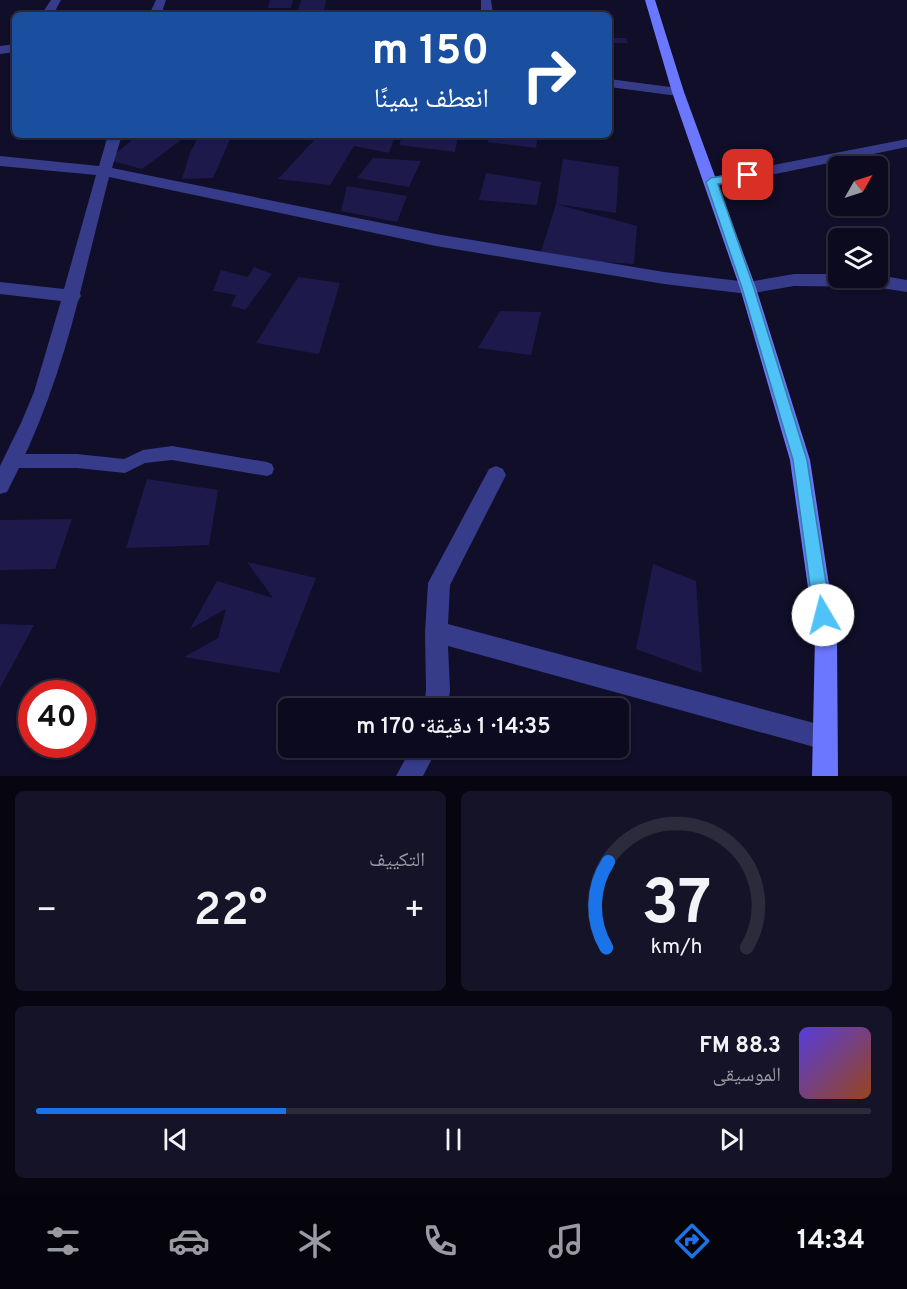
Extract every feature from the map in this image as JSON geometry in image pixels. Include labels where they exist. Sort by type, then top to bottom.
[{"type":"street","points":[[650,0],[678,92],[748,288],[800,460],[826,637],[825,776]]},
{"type":"street","points":[[612,83],[678,92]]},
{"type":"street","points":[[0,485],[14,461],[55,360],[88,226],[114,138]]},
{"type":"street","points":[[711,182],[907,143]]},
{"type":"street","points":[[0,161],[104,171],[436,240],[664,278],[748,288],[794,280],[875,281],[907,286]]},
{"type":"street","points":[[0,288],[72,296]]},
{"type":"street","points":[[437,698],[436,632],[439,584],[496,475]]},
{"type":"street","points":[[436,632],[825,738]]},
{"type":"street","points":[[409,776],[420,758]]},
{"type":"lane","points":[[14,461],[77,461],[125,465],[143,457],[172,453],[267,469]]},
{"type":"building","points":[[270,0],[293,0],[291,8],[268,8]]},
{"type":"building","points":[[301,0],[326,0],[324,10],[298,10]]},
{"type":"building","points":[[612,38],[626,38],[628,43],[612,43]]},
{"type":"building","points":[[134,138],[184,138],[142,169],[108,160]]},
{"type":"building","points":[[198,138],[231,138],[213,178],[182,179]]},
{"type":"building","points":[[316,138],[394,138],[389,153],[354,146],[330,185],[278,179]]},
{"type":"building","points":[[402,138],[457,138],[455,152],[399,145]]},
{"type":"building","points":[[489,138],[538,138],[536,148],[488,142]]},
{"type":"building","points":[[373,158],[421,161],[409,187],[357,178]]},
{"type":"building","points":[[563,159],[619,167],[616,213],[556,204]]},
{"type":"building","points":[[486,173],[541,182],[537,205],[479,200]]},
{"type":"building","points":[[347,186],[407,196],[397,222],[341,211]]},
{"type":"building","points":[[556,204],[637,226],[634,264],[539,258]]},
{"type":"building","points":[[254,267],[272,274],[245,310],[231,306],[236,295],[213,291],[221,270],[248,277]]},
{"type":"building","points":[[298,277],[340,283],[319,354],[256,343]]},
{"type":"building","points":[[500,311],[541,312],[531,355],[478,348]]},
{"type":"building","points":[[147,479],[218,490],[209,545],[126,548]]},
{"type":"building","points":[[72,519],[55,569],[0,570],[0,520]]},
{"type":"building","points":[[247,562],[316,578],[279,673],[184,657],[218,638],[226,609],[190,629],[217,581],[273,598]]},
{"type":"building","points":[[653,564],[696,581],[702,673],[636,649]]},
{"type":"building","points":[[0,624],[34,625],[0,688]]},
{"type":"route","points":[[748,175],[711,182],[748,288],[800,460],[823,615]]}]
